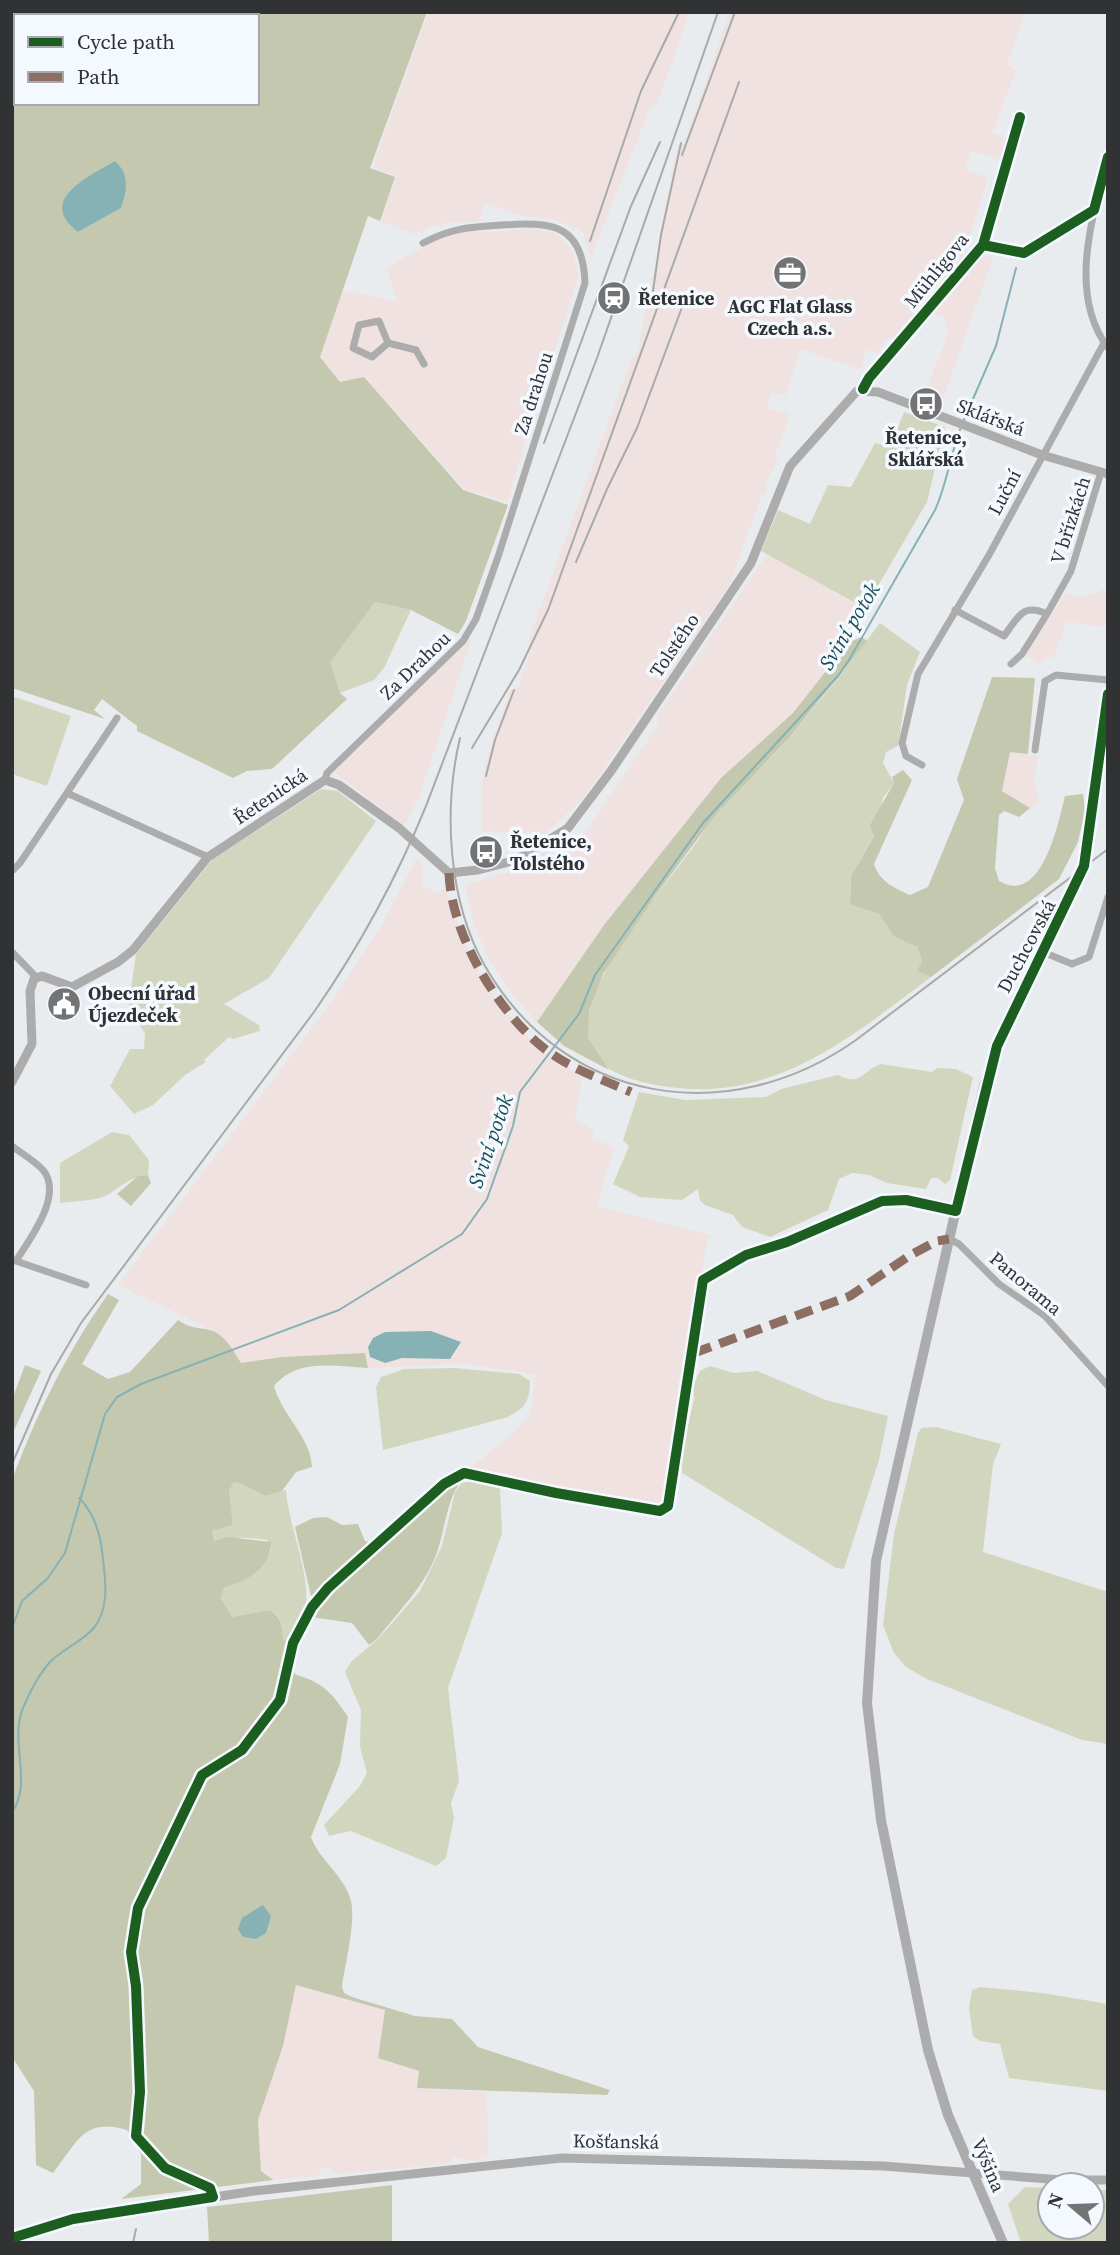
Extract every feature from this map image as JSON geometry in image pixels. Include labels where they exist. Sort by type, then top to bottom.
[{"type":"main road","name":"Duchcovská","points":[[936,1296],[993,1057],[1006,1022],[1084,866],[1108,694]]},
{"type":"main road","name":"Výšina","points":[[936,1296],[876,1560],[867,1703],[883,1833],[925,2037],[943,2100],[1003,2243]]},
{"type":"street","name":"Mühligova","points":[[863,389],[869,378],[983,245],[1020,117]]},
{"type":"street","points":[[1106,346],[1097,328],[1088,294],[1086,257],[1094,210],[1108,157]]},
{"type":"street","points":[[983,245],[1024,253],[1094,210]]},
{"type":"street","name":"Za drahou","points":[[424,243],[449,230],[548,223],[565,232],[574,242],[585,283],[512,514]]},
{"type":"street","points":[[379,321],[388,343],[372,357],[353,348],[359,325],[379,321]]},
{"type":"street","points":[[388,343],[416,350],[424,363]]},
{"type":"street","name":"Luční","points":[[922,765],[906,755],[902,743],[914,684],[1106,346]]},
{"type":"street","name":"Sklářská","points":[[863,389],[1042,455],[1105,473]]},
{"type":"street","name":"Tolstého","points":[[449,873],[467,872],[516,860],[568,828],[611,771],[751,563],[790,466],[848,398],[863,389]]},
{"type":"street","name":"V břízkách","points":[[1011,664],[1022,654],[1071,572],[1105,473]]},
{"type":"street","name":"Za Drahou","points":[[325,780],[327,773],[468,634],[512,514]]},
{"type":"street","points":[[955,610],[1004,636],[1024,611],[1035,608],[1047,614]]},
{"type":"street","points":[[1035,751],[1045,681],[1056,675],[1108,680]]},
{"type":"street","points":[[12,871],[117,718]]},
{"type":"street","name":"Řetenická","points":[[37,978],[42,976],[64,987],[74,987],[130,952],[208,857],[325,780],[340,785],[399,828],[449,873]]},
{"type":"street","points":[[67,793],[208,857]]},
{"type":"street","points":[[1043,952],[1072,964],[1089,957],[1108,897]]},
{"type":"street","points":[[12,952],[37,978],[30,988],[33,1036],[27,1057],[12,1082]]},
{"type":"street","points":[[12,1146],[44,1171],[48,1208],[14,1261],[86,1285]]},
{"type":"street","name":"Panorama","points":[[949,1239],[959,1244],[1004,1288],[1045,1317],[1108,1387]]},
{"type":"street","name":"Košťanská","points":[[12,2238],[42,2227],[85,2217],[259,2190],[575,2157],[973,2171],[1062,2180],[1108,2180]]},
{"type":"shaded area","points":[[428,12],[690,12],[657,104],[650,108],[591,257],[582,231],[552,219],[525,217],[486,203],[480,218],[485,221],[445,223],[442,227],[435,225],[415,234],[380,221],[396,176],[374,168],[376,157]]},
{"type":"shaded area","points":[[730,12],[1026,12],[1007,64],[1016,71],[992,133],[1013,141],[1005,162],[972,151],[965,169],[988,178],[962,263],[894,338],[884,340],[879,353],[867,349],[860,370],[801,349],[785,396],[772,392],[767,408],[791,414],[775,455],[778,459],[767,481],[766,493],[762,495],[729,586],[585,796],[546,834],[481,831],[482,781],[487,757],[510,690],[518,688],[532,647],[527,644],[632,357],[635,357],[639,346],[676,151],[684,143]]},
{"type":"shaded area","points":[[532,228],[557,234],[572,250],[579,274],[545,379],[545,388],[534,394],[536,406],[507,502],[464,489],[380,395],[374,390],[340,383],[320,357],[342,290],[398,302],[386,268],[437,239],[455,231],[495,232]]},
{"type":"shaded area","points":[[980,254],[993,258],[940,407],[922,400],[949,332],[943,316],[933,315],[933,311]]},
{"type":"shaded area","points":[[767,554],[865,608],[848,644],[793,713],[721,778],[604,925],[537,1022],[513,996],[489,960],[474,924],[465,885],[522,868],[544,852],[550,852],[558,859],[563,855],[557,845],[563,840],[575,848],[660,722],[656,718]]},
{"type":"shaded area","points":[[1104,589],[1108,593],[1105,627],[1067,622],[1054,656],[1038,663],[1025,655],[1065,594],[1085,597]]},
{"type":"shaded area","points":[[472,638],[419,797],[404,826],[334,772]]},
{"type":"shaded area","points":[[1009,752],[1038,756],[1034,782],[1039,800],[1031,809],[1002,791]]},
{"type":"shaded area","points":[[416,859],[423,862],[422,886],[436,892],[445,888],[471,958],[495,1000],[537,1046],[582,1077],[575,1120],[594,1130],[592,1138],[614,1147],[597,1206],[710,1235],[705,1251],[668,1498],[660,1506],[537,1486],[467,1470],[516,1430],[530,1414],[536,1374],[463,1364],[368,1368],[365,1354],[282,1357],[241,1363],[223,1337],[212,1330],[118,1285],[332,1001],[383,923]]},
{"type":"shaded area","points":[[296,1985],[385,2010],[419,2071],[458,2091],[487,2092],[488,2156],[481,2157],[480,2162],[452,2157],[449,2164],[336,2174],[329,2168],[323,2168],[317,2176],[273,2180],[261,2171],[258,2120],[283,2046]]},
{"type":"green space","points":[[12,12],[427,12],[370,168],[395,177],[380,221],[368,216],[320,357],[340,382],[364,377],[463,490],[508,505],[466,621],[458,634],[411,610],[375,602],[330,662],[340,693],[347,699],[272,769],[247,771],[233,778],[137,731],[137,726],[102,699],[94,710],[105,719],[12,688]],"holes":[[[78,183],[121,208],[78,232]]]},
{"type":"green space","points":[[904,412],[945,427],[927,502],[865,608],[761,551],[778,510],[810,524],[828,485],[851,487],[875,443],[890,447]]},
{"type":"green space","points":[[375,602],[411,610],[384,668],[374,680],[340,693],[329,662]]},
{"type":"green space","points":[[880,623],[920,652],[907,685],[898,746],[886,752],[883,763],[894,783],[883,798],[874,835],[851,876],[850,903],[879,914],[901,939],[917,947],[922,961],[918,971],[931,977],[874,1020],[814,1058],[782,1073],[749,1083],[714,1089],[677,1088],[650,1084],[622,1076],[610,1069],[592,1050],[588,1036],[589,1014],[597,989],[626,936],[718,811],[795,731]]},
{"type":"green space","points":[[862,637],[867,641],[789,738],[717,813],[655,896],[603,974],[589,1011],[588,1038],[609,1070],[564,1046],[537,1022],[604,925],[721,778],[793,713],[849,642]]},
{"type":"green space","points":[[992,677],[1035,678],[1028,754],[1010,752],[1002,791],[1030,808],[1019,817],[1004,811],[999,815],[995,868],[999,881],[1014,886],[1026,882],[1037,872],[1052,842],[1065,796],[1083,794],[1085,811],[1078,842],[1059,879],[931,977],[917,971],[922,961],[917,947],[894,936],[879,914],[850,904],[851,876],[874,836],[870,825],[894,783],[892,777],[903,770],[912,780],[874,864],[884,880],[910,895],[928,887],[964,800],[957,779]]},
{"type":"green space","points":[[12,696],[71,716],[47,786],[12,774]]},
{"type":"green space","points":[[321,789],[338,791],[376,821],[269,978],[224,1004],[259,1025],[260,1031],[233,1039],[229,1037],[204,1060],[206,1062],[185,1075],[153,1105],[134,1114],[110,1086],[130,1049],[144,1049],[145,1033],[128,1010],[136,954],[213,859]]},
{"type":"green space","points":[[881,1064],[932,1072],[937,1068],[956,1069],[973,1077],[950,1180],[945,1184],[938,1178],[931,1178],[926,1189],[887,1183],[869,1175],[852,1173],[839,1179],[828,1210],[770,1237],[742,1227],[733,1215],[705,1205],[700,1201],[698,1189],[682,1200],[640,1197],[613,1184],[629,1146],[623,1140],[639,1092],[685,1100],[766,1097],[781,1089],[838,1075],[857,1079]]},
{"type":"green space","points":[[112,1132],[129,1135],[149,1160],[148,1175],[132,1179],[104,1196],[60,1203],[60,1163]]},
{"type":"green space","points":[[148,1175],[151,1183],[131,1206],[117,1194],[138,1176]]},
{"type":"green space","points":[[108,1294],[119,1300],[82,1364],[108,1379],[130,1372],[178,1320],[220,1335],[241,1363],[282,1357],[365,1353],[368,1368],[330,1365],[305,1367],[283,1377],[274,1386],[283,1407],[307,1446],[312,1467],[296,1472],[282,1491],[266,1496],[237,1482],[233,1483],[229,1491],[233,1525],[212,1531],[214,1541],[228,1537],[271,1542],[270,1551],[262,1567],[241,1582],[224,1588],[221,1597],[232,1617],[270,1610],[274,1613],[281,1623],[283,1641],[292,1638],[290,1666],[296,1675],[313,1681],[326,1690],[348,1717],[340,1764],[311,1837],[348,1892],[351,1901],[351,1932],[342,1987],[344,1993],[352,1997],[415,2016],[452,2019],[478,2047],[610,2090],[607,2095],[417,2088],[419,2071],[378,2058],[385,2010],[296,1985],[283,2046],[258,2120],[261,2171],[273,2180],[121,2199],[141,2184],[141,2154],[127,2130],[112,2127],[100,2127],[83,2135],[53,2173],[36,2165],[34,2091],[12,2057],[12,1480],[54,1384],[79,1338]]},
{"type":"green space","points":[[25,1365],[41,1371],[12,1435],[12,1400]]},
{"type":"green space","points":[[710,1366],[734,1373],[757,1371],[826,1400],[888,1416],[879,1460],[844,1569],[836,1568],[682,1473],[682,1452],[694,1399],[693,1386],[700,1371]]},
{"type":"green space","points":[[455,1368],[519,1374],[530,1381],[527,1400],[517,1412],[505,1418],[383,1450],[376,1387],[381,1377],[404,1369]]},
{"type":"green space","points":[[936,1427],[1001,1444],[993,1464],[983,1552],[1108,1592],[1108,1744],[1082,1740],[927,1679],[906,1667],[894,1653],[883,1625],[894,1534],[918,1433],[922,1428]]},
{"type":"green space","points":[[457,1479],[460,1483],[451,1499],[429,1571],[377,1639],[369,1645],[352,1623],[311,1617],[317,1594],[311,1596],[295,1527],[313,1518],[327,1517],[342,1525],[358,1524],[365,1541],[380,1546]]},
{"type":"green space","points":[[472,1481],[500,1488],[502,1533],[448,1688],[459,1781],[451,1803],[454,1818],[446,1858],[436,1866],[351,1831],[329,1836],[324,1825],[360,1786],[367,1773],[360,1747],[361,1710],[345,1672],[351,1662],[378,1639],[420,1591],[442,1546],[455,1492],[462,1483]]},
{"type":"green space","points":[[237,1482],[266,1496],[286,1490],[306,1585],[306,1600],[304,1614],[292,1638],[283,1642],[281,1623],[278,1616],[270,1610],[232,1617],[221,1596],[224,1588],[252,1575],[271,1550],[267,1540],[240,1538],[213,1541],[212,1531],[233,1525],[229,1491],[232,1483]]},
{"type":"green space","points":[[980,1987],[1043,1993],[1108,2004],[1108,2091],[1009,2078],[1000,2044],[980,2041],[973,2036],[969,2008],[972,1990]]},
{"type":"green space","points":[[392,2185],[392,2243],[209,2243],[207,2207]]},
{"type":"green space","points":[[1025,2187],[1036,2187],[1036,2241],[1106,2241],[1108,2190],[1108,2243],[1021,2243],[1008,2204]]},
{"type":"water","points":[[115,161],[123,171],[126,183],[121,208],[78,232],[66,220],[62,210],[64,200],[80,182]]},
{"type":"water","points":[[431,1331],[461,1342],[450,1359],[402,1358],[385,1363],[370,1357],[368,1347],[373,1338],[385,1332]]},
{"type":"water","points":[[263,1905],[271,1916],[266,1933],[256,1939],[243,1937],[238,1929],[242,1918]]},
{"type":"waterway","name":"Sviní potok","points":[[963,422],[996,346],[1016,268]]},
{"type":"waterway","name":"Sviní potok","points":[[12,1628],[22,1601],[48,1578],[65,1553],[105,1414],[117,1397],[141,1384],[339,1310],[462,1234],[487,1199],[513,1126],[520,1092],[579,1014],[595,975],[703,823],[838,676],[849,660],[935,510],[961,427]]},
{"type":"waterway","name":"Sviní potok","points":[[12,1812],[21,1788],[18,1734],[23,1708],[50,1662],[93,1629],[99,1621],[105,1602],[100,1537],[92,1516],[79,1498]]},
{"type":"railway","points":[[590,241],[641,91],[679,12]]},
{"type":"railway","points":[[12,1464],[51,1374],[81,1323],[314,1012],[346,963],[389,887],[426,806],[597,358],[718,12]]},
{"type":"railway","points":[[682,155],[735,12]]},
{"type":"railway","points":[[472,748],[519,670],[548,610],[739,82]]},
{"type":"railway","points":[[544,443],[631,206],[660,142]]},
{"type":"railway","points":[[651,305],[661,235],[681,143]]},
{"type":"railway","points":[[576,562],[637,428],[684,302]]},
{"type":"railway","points":[[486,776],[495,740],[514,690]]},
{"type":"railway","points":[[460,738],[452,795],[452,855],[463,913],[485,966],[519,1013],[559,1049],[604,1074],[653,1089],[704,1093],[756,1086],[807,1068],[856,1040],[1108,849]]},
{"type":"railway","points":[[133,2243],[136,2229]]},
{"type":"marked path","points":[[449,873],[458,920],[467,944],[478,967],[507,1011],[550,1053],[584,1072],[631,1092]]},
{"type":"marked path","points":[[694,1353],[850,1296],[909,1256],[937,1241],[949,1239]]},
{"type":"cycle path","points":[[863,389],[869,378],[983,245],[1020,117]]},
{"type":"cycle path","points":[[983,245],[1024,253],[1094,210],[1108,157]]},
{"type":"cycle path","points":[[12,2238],[73,2219],[213,2197],[210,2188],[165,2168],[136,2136],[140,2092],[136,1986],[131,1952],[138,1908],[202,1775],[242,1750],[280,1700],[293,1643],[312,1607],[328,1588],[444,1484],[464,1473],[556,1493],[660,1511],[668,1506],[703,1280],[746,1255],[787,1242],[882,1201],[906,1200],[956,1211],[997,1046],[1084,866],[1108,694]]},
{"type":"place","name":"AGC Flat Glass Czech a.s.","points":[[790,273]]},
{"type":"place","name":"Řetenice","points":[[614,298]]},
{"type":"place","name":"Řetenice, Sklářská","points":[[926,404]]},
{"type":"place","name":"Řetenice, Tolstého","points":[[486,852]]},
{"type":"place","name":"Obecní úřad Újezdeček","points":[[64,1004]]}]
